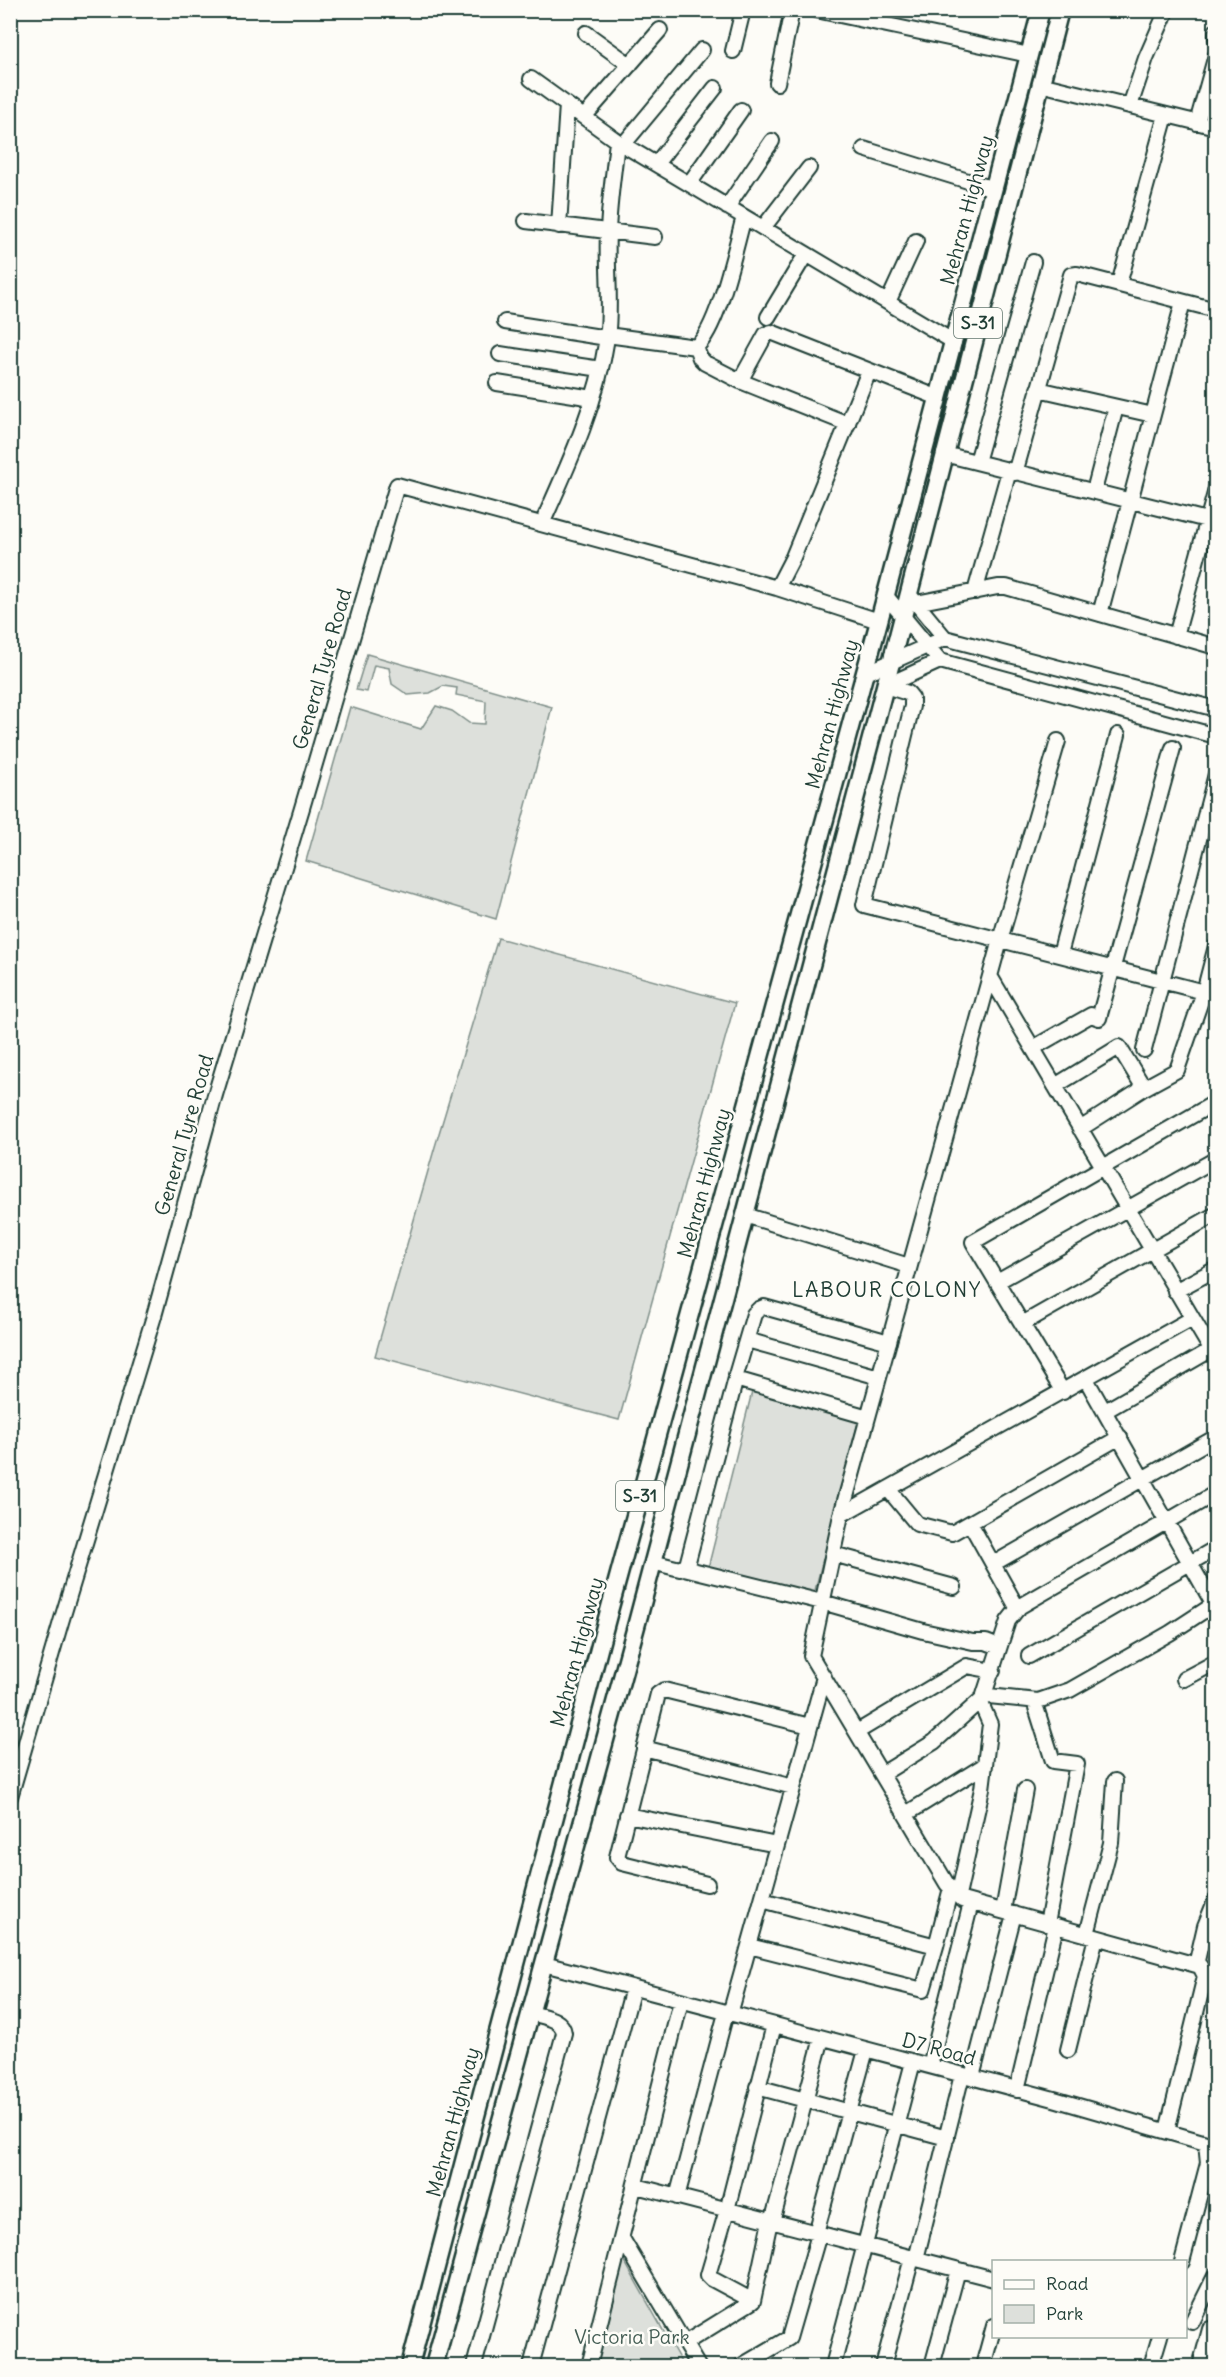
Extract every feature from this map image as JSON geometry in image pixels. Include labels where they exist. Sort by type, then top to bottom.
[{"type":"main road","name":"Mehran Highway","points":[[410,2367],[586,1698],[886,596],[1041,10]]},
{"type":"main road","name":"Mehran Highway","points":[[434,2367],[614,1705],[903,616],[912,598],[944,454],[1060,10]]},
{"type":"main road","points":[[586,1698],[614,1705]]},
{"type":"street","points":[[733,51],[743,10]]},
{"type":"street","points":[[777,83],[792,10]]},
{"type":"street","points":[[816,10],[1029,55]]},
{"type":"street","points":[[1130,106],[1146,58],[1167,10]]},
{"type":"street","points":[[584,117],[660,30]]},
{"type":"street","points":[[586,33],[630,65]]},
{"type":"street","points":[[702,50],[620,143],[608,232],[607,337],[601,369],[578,441],[542,524],[777,588],[879,621]]},
{"type":"street","points":[[1197,123],[1215,55]]},
{"type":"street","points":[[531,79],[620,143],[954,342]]},
{"type":"street","points":[[1040,84],[1215,127]]},
{"type":"street","points":[[656,164],[716,88]]},
{"type":"street","points":[[559,226],[567,105]]},
{"type":"street","points":[[689,184],[741,110]]},
{"type":"street","points":[[1119,284],[1166,115]]},
{"type":"street","points":[[728,207],[772,141]]},
{"type":"street","points":[[864,149],[994,189]]},
{"type":"street","points":[[763,228],[809,168]]},
{"type":"street","points":[[696,347],[704,338],[718,306],[744,217]]},
{"type":"street","points":[[526,221],[655,237]]},
{"type":"street","points":[[888,302],[916,241]]},
{"type":"street","points":[[768,316],[806,254]]},
{"type":"street","points":[[977,462],[1033,262]]},
{"type":"street","points":[[975,592],[1071,275],[1077,274],[1119,284],[1215,310]]},
{"type":"street","points":[[1100,614],[1183,302]]},
{"type":"street","points":[[505,322],[696,347]]},
{"type":"street","points":[[740,381],[766,334],[771,332],[939,398]]},
{"type":"street","points":[[696,347],[700,358],[705,363],[740,381],[848,424]]},
{"type":"street","points":[[500,354],[601,369]]},
{"type":"street","points":[[777,588],[793,557],[869,371]]},
{"type":"street","points":[[497,383],[593,398]]},
{"type":"street","points":[[1038,389],[1153,415]]},
{"type":"street","points":[[1094,491],[1116,407]]},
{"type":"street","points":[[944,454],[1211,523]]},
{"type":"street","name":"General Tyre Road","points":[[10,1797],[154,1316],[215,1095],[397,484],[542,524]]},
{"type":"street","points":[[1176,636],[1211,523],[1215,489]]},
{"type":"street","points":[[912,598],[975,592],[998,586],[1006,587],[1215,647]]},
{"type":"street","points":[[886,596],[940,661],[1215,736]]},
{"type":"street","points":[[912,598],[945,638],[1215,709]]},
{"type":"street","points":[[864,674],[945,638]]},
{"type":"street","points":[[885,686],[940,661]]},
{"type":"street","points":[[885,686],[908,693],[912,698],[912,706],[864,905],[1210,993]]},
{"type":"street","points":[[1060,954],[1118,735]]},
{"type":"street","points":[[1058,741],[1000,940],[841,1515],[811,1656],[954,1892],[962,1900],[1200,1966],[1205,1976],[1167,2131]]},
{"type":"street","points":[[1033,1048],[1091,1015],[1099,1018],[1111,967],[1173,748]]},
{"type":"street","points":[[1144,1050],[1215,774]]},
{"type":"street","points":[[1080,1129],[1144,1088],[1178,1070],[1210,993],[1215,946]]},
{"type":"street","points":[[990,976],[1191,1319],[1214,1352],[1105,1411]]},
{"type":"street","points":[[1055,1086],[1119,1047],[1144,1088]]},
{"type":"street","points":[[1063,1392],[973,1242],[1215,1102]]},
{"type":"street","points":[[997,1282],[1215,1159]]},
{"type":"street","points":[[1022,1324],[1215,1214]]},
{"type":"street","points":[[745,1215],[909,1266]]},
{"type":"street","points":[[1175,1292],[1215,1269]]},
{"type":"street","points":[[684,1568],[687,1566],[754,1314],[764,1307],[889,1342]]},
{"type":"street","points":[[841,1515],[1191,1319]]},
{"type":"street","points":[[747,1340],[879,1377]]},
{"type":"street","points":[[736,1378],[868,1417]]},
{"type":"street","points":[[882,1774],[934,1742],[981,1700],[989,1696],[1034,1701],[1070,1690],[1215,1605],[1086,1379]]},
{"type":"street","points":[[888,1489],[918,1524],[952,1533],[1120,1437]]},
{"type":"street","points":[[993,1564],[1215,1437]]},
{"type":"street","points":[[749,1946],[923,1990],[954,1892],[982,1789],[990,1724],[981,1700],[993,1671],[1008,1621],[1018,1609],[1215,1493]]},
{"type":"street","points":[[970,1523],[1018,1609]]},
{"type":"street","points":[[1029,1656],[1215,1548]]},
{"type":"street","points":[[833,1554],[954,1587]]},
{"type":"street","points":[[652,1562],[822,1602],[923,1631],[973,1642],[986,1642],[999,1647]]},
{"type":"street","points":[[1184,1679],[1215,1662]]},
{"type":"street","points":[[857,1732],[967,1666],[993,1671]]},
{"type":"street","points":[[677,2197],[824,1677]]},
{"type":"street","points":[[707,1884],[618,1860],[658,1694],[664,1690],[810,1726]]},
{"type":"street","points":[[1017,2090],[1052,1925],[1077,1764],[1053,1761],[1034,1701]]},
{"type":"street","points":[[644,1748],[793,1787]]},
{"type":"street","points":[[906,1814],[985,1765]]},
{"type":"street","points":[[1068,2050],[1111,1843],[1115,1781]]},
{"type":"street","points":[[883,2367],[946,2138],[967,2076],[1009,1913],[1025,1790]]},
{"type":"street","points":[[627,1815],[777,1845]]},
{"type":"street","points":[[1196,1965],[1205,1926],[1215,1899]]},
{"type":"street","points":[[762,1900],[936,1946]]},
{"type":"street","points":[[930,2066],[971,1903]]},
{"type":"street","name":"D7 Road","points":[[544,1964],[967,2076],[1167,2131],[1206,2144],[1211,2168],[1183,2260]]},
{"type":"street","points":[[531,2367],[633,1988]]},
{"type":"street","points":[[589,2367],[623,2240],[681,2001]]},
{"type":"street","points":[[474,2367],[564,2033],[564,2026],[559,2021],[531,2013]]},
{"type":"street","points":[[753,2301],[709,2278],[774,2025]]},
{"type":"street","points":[[684,2343],[753,2301],[771,2221],[822,2038]]},
{"type":"street","points":[[741,2367],[789,2338],[866,2050]]},
{"type":"street","points":[[833,2367],[913,2062]]},
{"type":"street","points":[[757,2087],[946,2138]]},
{"type":"street","points":[[636,2186],[992,2279]]},
{"type":"street","points":[[623,2240],[698,2367]]},
{"type":"street","points":[[932,2367],[958,2270]]},
{"type":"street","points":[[1200,2367],[1213,2330],[1189,2321],[1215,2274]]},
{"type":"street","points":[[983,2367],[992,2330]]},
{"type":"street","points":[[1151,2367],[1160,2338]]},
{"type":"green space","points":[[367,654],[552,707],[496,919],[306,861],[350,707],[421,729],[436,706],[452,711],[469,723],[485,724],[486,701],[456,695],[457,688],[443,686],[430,693],[408,695],[392,684],[389,668],[374,665],[367,692],[356,690]]},
{"type":"green space","points":[[498,938],[735,1003],[619,1420],[375,1356]]},
{"type":"green space","points":[[752,1392],[859,1419],[813,1598],[707,1572]]},
{"type":"green space","name":"Victoria Park","points":[[622,2257],[682,2364],[677,2366],[593,2366]]},
{"type":"district","name":"LABOUR COLONY","points":[[887,1290]]}]
